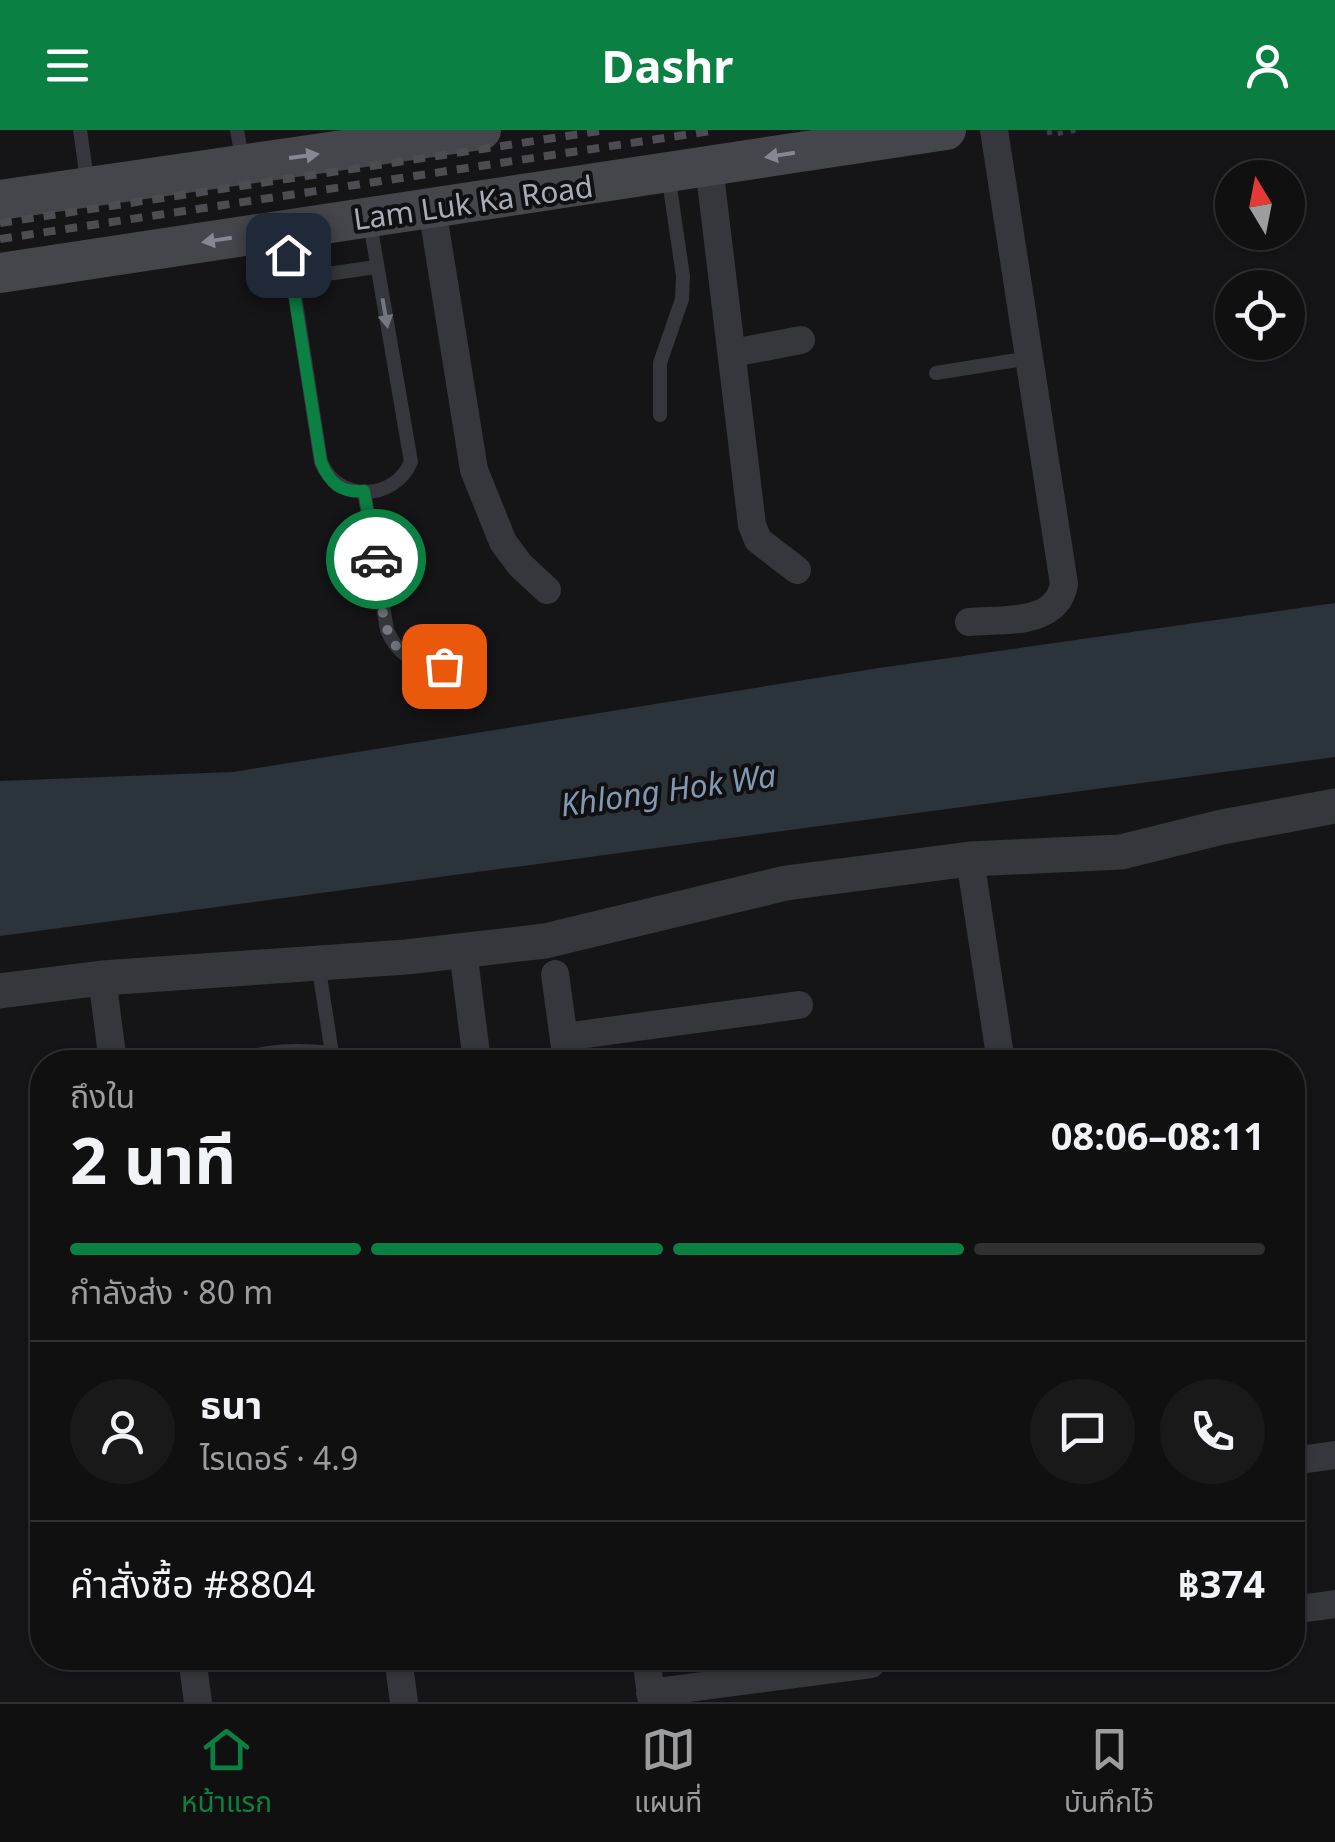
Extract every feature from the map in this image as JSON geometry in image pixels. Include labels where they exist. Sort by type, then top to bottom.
[{"type":"main road","points":[[0,200],[88,187],[240,147],[481,130]]},
{"type":"main road","name":"Lam Luk Ka Road","points":[[0,273],[946,130]]},
{"type":"street","points":[[969,622],[1050,612],[1061,599],[1064,584],[994,130]]},
{"type":"street","points":[[708,166],[752,524],[758,540],[797,570]]},
{"type":"street","points":[[432,208],[474,470],[503,542],[520,566],[547,590]]},
{"type":"street","points":[[733,353],[801,340]]},
{"type":"street","points":[[0,991],[102,978],[545,941],[786,883],[970,859],[1122,852],[1222,827],[1335,806]]},
{"type":"street","points":[[970,859],[999,1050]]},
{"type":"street","points":[[463,950],[475,1050]]},
{"type":"street","points":[[555,974],[566,1050],[799,1005]]},
{"type":"street","points":[[102,978],[111,1050]]},
{"type":"street","points":[[1305,1459],[1335,1456]]},
{"type":"street","points":[[1305,1608],[1335,1604]]},
{"type":"street","points":[[194,1670],[198,1702]]},
{"type":"street","points":[[400,1670],[404,1702]]},
{"type":"street","points":[[648,1670],[651,1698],[832,1670]]},
{"type":"lane","points":[[80,130],[88,187]]},
{"type":"lane","points":[[660,414],[660,363],[682,298],[683,276],[668,173]]},
{"type":"lane","points":[[284,230],[321,462],[336,486],[348,492],[364,491],[393,485],[406,474],[410,462],[369,217]]},
{"type":"lane","points":[[292,280],[376,267]]},
{"type":"lane","points":[[936,374],[1030,358]]},
{"type":"lane","points":[[364,491],[387,630],[394,644],[418,665],[470,666]]},
{"type":"lane","points":[[318,962],[332,1050]]},
{"type":"path","points":[[1050,132],[1077,130]]},
{"type":"water","name":"Khlong Hok Wa","points":[[1335,603],[1335,757],[0,936],[0,781],[233,772],[879,668]]},
{"type":"railway","points":[[0,223],[606,130]]},
{"type":"railway","points":[[0,239],[717,130]]},
{"type":"way so far","points":[[376,559],[387,630],[394,644],[418,665],[444,666]]},
{"type":"route","points":[[288,255],[321,462],[336,486],[348,492],[364,491],[376,559]]}]
